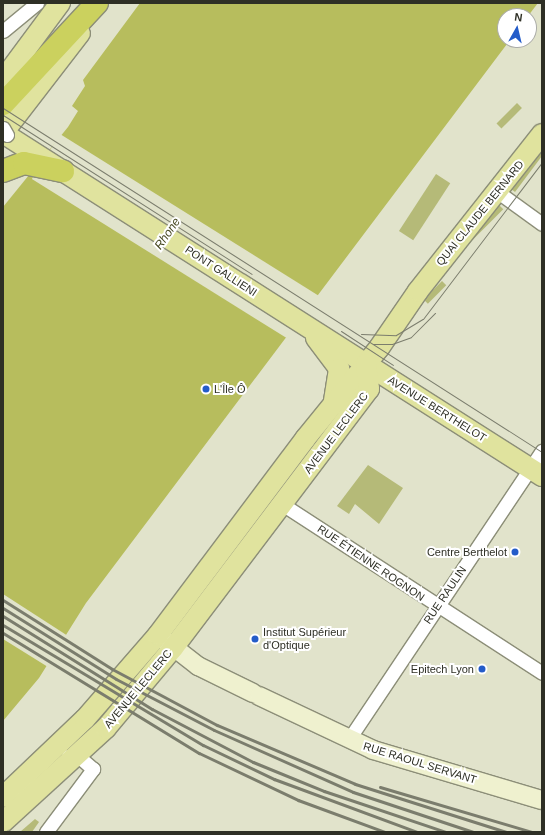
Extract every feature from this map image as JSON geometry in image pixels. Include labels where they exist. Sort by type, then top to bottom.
[{"type":"highway","points":[[3,104],[97,3]]},
{"type":"highway","points":[[17,161],[64,171]]},
{"type":"main road","points":[[3,60],[60,3]]},
{"type":"main road","points":[[3,80],[60,3]]},
{"type":"main road","points":[[17,161],[4,132],[102,3]]},
{"type":"main road","name":"QUAI CLAUDE BERNARD","points":[[366,364],[418,290],[490,198],[498,192],[542,134]]},
{"type":"main road","name":"PONT GALLIENI","points":[[64,171],[304,324],[335,348]]},
{"type":"main road","name":"QUAI CLAUDE BERNARD","points":[[335,348],[365,351],[394,312],[418,290]]},
{"type":"main road","points":[[334,402],[340,374],[335,348]]},
{"type":"main road","name":"AVENUE BERTHELOT","points":[[335,348],[366,364],[536,472]]},
{"type":"main road","name":"AVENUE LECLERC","points":[[3,797],[166,642],[334,402],[366,364]]},
{"type":"main road","name":"AVENUE LECLERC","points":[[3,822],[78,756],[166,642],[282,504],[369,389],[366,364]]},
{"type":"street","points":[[3,32],[37,3]]},
{"type":"street","points":[[498,192],[542,224]]},
{"type":"street","name":"RUE RAULIN","points":[[349,739],[437,607],[536,472],[542,451]]},
{"type":"street","name":"RUE ÉTIENNE ROGNON","points":[[282,504],[437,607],[542,673]]},
{"type":"street","name":"RUE RAOUL SERVANT","points":[[166,642],[198,666],[372,750],[542,800]]},
{"type":"street","name":"AVENUE LECLERC","points":[[35,768],[55,757],[78,756],[78,736],[85,719]]},
{"type":"street","points":[[46,832],[93,769],[78,756]]},
{"type":"shaded area","points":[[517,103],[522,108],[501,128],[496,124]]},
{"type":"shaded area","points":[[542,148],[542,156],[515,192],[511,189]]},
{"type":"shaded area","points":[[436,174],[450,183],[413,240],[399,231]]},
{"type":"shaded area","points":[[499,205],[503,209],[442,271],[437,267]]},
{"type":"shaded area","points":[[442,281],[446,285],[428,304],[424,299]]},
{"type":"shaded area","points":[[368,465],[403,488],[379,524],[355,504],[349,514],[337,506]]},
{"type":"shaded area","points":[[35,819],[39,822],[32,832],[20,832]]},
{"type":"water","name":"Rhone","points":[[140,3],[538,3],[534,8],[497,8],[497,48],[504,48],[86,603],[39,678],[3,721],[3,207],[68,127],[78,111],[72,106],[85,86],[83,80]]},
{"type":"pier","points":[[60,134],[320,296],[291,341],[32,179]]},
{"type":"pier","points":[[3,594],[68,636],[48,667],[3,639]]},
{"type":"tram line","points":[[3,108],[542,452]]},
{"type":"tram line","points":[[3,115],[252,274]]},
{"type":"tram line","points":[[361,334],[396,335],[423,319],[542,162]]},
{"type":"tram line","points":[[373,344],[392,344],[411,337],[435,313]]},
{"type":"tram line","points":[[341,331],[393,365]]},
{"type":"railway","points":[[3,600],[112,669],[217,725],[355,784],[506,832]]},
{"type":"railway","points":[[3,608],[116,679],[214,730],[353,792],[473,832]]},
{"type":"railway","points":[[3,616],[152,709],[253,762],[324,791],[446,832]]},
{"type":"railway","points":[[3,625],[203,745],[274,779],[417,832]]},
{"type":"railway","points":[[3,633],[199,753],[298,800],[385,832]]},
{"type":"railway","points":[[380,787],[532,832]]},
{"type":"place","name":"L'Île Ô","points":[[206,389]]},
{"type":"place","name":"Centre Berthelot","points":[[515,552]]},
{"type":"place","name":"Institut Supérieur d'Optique","points":[[255,639]]},
{"type":"place","name":"Epitech Lyon","points":[[482,669]]}]
